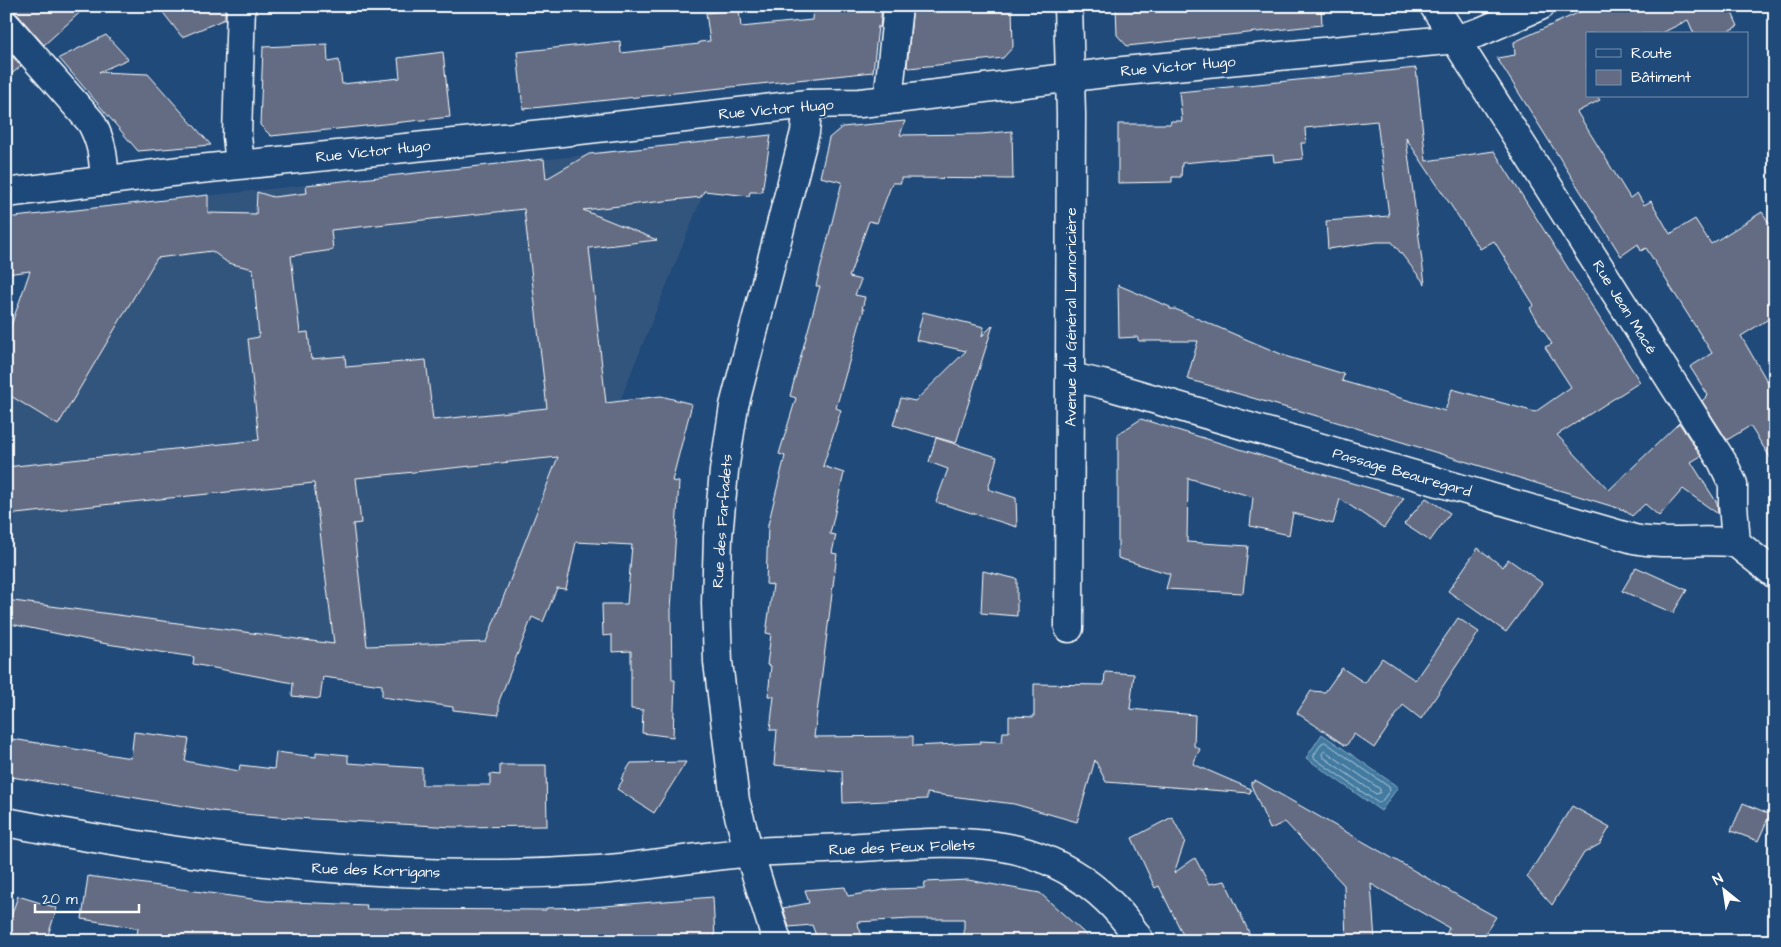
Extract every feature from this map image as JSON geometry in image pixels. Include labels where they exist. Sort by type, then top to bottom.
[{"type":"street","points":[[240,164],[237,136],[241,6]]},
{"type":"street","points":[[888,100],[898,6]]},
{"type":"street","name":"Avenue du Général Lamoricière","points":[[1068,6],[1070,77],[1069,628]]},
{"type":"street","name":"Rue Jean Macé","points":[[1434,6],[1722,461],[1733,484],[1736,543]]},
{"type":"street","name":"Rue Victor Hugo","points":[[6,193],[240,164],[562,132],[808,104],[888,100],[1070,77],[1457,40],[1540,6]]},
{"type":"street","points":[[6,25],[91,122],[100,138],[105,181]]},
{"type":"street","name":"Rue des Farfadets","points":[[776,941],[735,802],[718,662],[716,604],[718,537],[724,471],[734,406],[805,132],[808,104]]},
{"type":"street","name":"Passage Beauregard","points":[[1070,377],[1102,384],[1634,539],[1651,543],[1717,540],[1736,543]]},
{"type":"street","points":[[1736,543],[1775,574]]},
{"type":"street","name":"Rue des Korrigans","points":[[6,822],[163,850],[334,870],[511,874],[600,870],[749,852]]},
{"type":"street","name":"Rue des Feux Follets","points":[[749,852],[913,844],[974,843],[1004,847],[1061,866],[1087,883],[1110,903],[1130,925],[1140,941]]},
{"type":"shaded area","points":[[725,140],[499,701],[6,622],[6,339],[81,290],[73,210]]},
{"type":"water","points":[[1322,734],[1398,787],[1381,811],[1306,758]]},
{"type":"building","points":[[6,6],[87,6],[44,45],[18,15],[11,10],[6,10]]},
{"type":"building","points":[[158,6],[225,6],[225,19],[182,37]]},
{"type":"building","points":[[813,6],[882,6],[873,72],[523,109],[517,52],[620,41],[621,53],[699,44],[699,42],[710,41],[706,13],[739,10],[741,27],[812,20]]},
{"type":"building","points":[[913,6],[1012,6],[1013,47],[1003,58],[909,68],[907,66]]},
{"type":"building","points":[[1116,6],[1321,6],[1322,25],[1127,46],[1117,35]]},
{"type":"building","points":[[1593,6],[1729,6],[1738,26],[1726,32],[1693,32],[1688,20],[1664,32],[1586,32],[1586,98],[1598,98],[1600,100],[1577,112],[1630,198],[1637,193],[1644,205],[1651,201],[1670,234],[1695,219],[1711,244],[1762,212],[1775,232],[1775,315],[1741,336],[1775,395],[1775,465],[1750,426],[1727,440],[1702,401],[1708,395],[1690,367],[1712,353],[1646,248],[1641,251],[1638,244],[1621,256],[1497,58],[1515,55],[1514,42]]},
{"type":"building","points":[[106,35],[128,59],[99,72],[148,74],[211,145],[138,151],[59,58]]},
{"type":"building","points":[[327,44],[328,62],[339,60],[342,84],[400,78],[398,58],[443,52],[450,117],[271,136],[260,125],[263,47]]},
{"type":"building","points":[[6,49],[21,66],[6,79]]},
{"type":"building","points":[[1416,68],[1426,161],[1494,151],[1640,382],[1557,435],[1609,490],[1679,423],[1701,456],[1691,462],[1717,503],[1718,514],[1683,489],[1659,516],[1645,504],[1632,516],[1624,510],[1294,409],[1187,379],[1198,341],[1139,341],[1137,337],[1119,338],[1118,285],[1170,307],[1170,309],[1175,309],[1288,357],[1344,374],[1342,381],[1445,411],[1452,389],[1535,412],[1571,387],[1545,347],[1552,344],[1530,308],[1534,305],[1494,241],[1480,249],[1406,138],[1425,284],[1392,242],[1377,242],[1328,249],[1326,221],[1389,216],[1377,121],[1305,128],[1306,143],[1301,143],[1303,159],[1274,162],[1273,155],[1182,163],[1181,177],[1172,177],[1172,182],[1118,183],[1118,124],[1170,124],[1171,121],[1182,121],[1179,92]]},
{"type":"building","points":[[905,121],[900,135],[981,134],[1012,131],[1013,179],[901,178],[901,183],[892,183],[877,223],[869,221],[849,277],[861,280],[855,295],[865,297],[862,309],[864,309],[836,408],[841,410],[823,466],[844,473],[830,534],[836,535],[832,553],[837,554],[814,737],[913,736],[913,746],[980,743],[980,741],[1002,742],[1003,732],[1009,732],[1009,716],[1034,717],[1034,684],[1104,685],[1105,672],[1134,674],[1130,709],[1195,715],[1194,746],[1200,749],[1193,764],[1251,789],[1250,793],[1106,782],[1095,760],[1077,822],[1014,804],[927,793],[927,799],[843,803],[842,771],[774,765],[777,730],[770,730],[774,696],[768,696],[771,666],[767,665],[771,634],[766,633],[773,585],[766,584],[768,525],[785,456],[779,454],[796,398],[790,396],[820,286],[816,286],[842,182],[820,177],[829,138],[842,127]]},
{"type":"building","points":[[771,135],[762,192],[750,192],[749,196],[704,191],[701,197],[583,210],[657,240],[589,248],[606,403],[661,396],[692,404],[672,481],[679,482],[671,610],[672,680],[675,680],[673,737],[642,733],[643,710],[631,709],[631,651],[612,652],[612,635],[603,636],[602,604],[627,604],[632,545],[576,542],[566,589],[557,588],[543,622],[532,617],[499,701],[499,715],[453,710],[453,707],[382,697],[382,685],[323,677],[320,699],[292,696],[293,683],[193,664],[194,657],[107,644],[6,623],[6,600],[334,644],[314,483],[6,515],[6,467],[259,440],[248,339],[259,337],[253,269],[228,263],[212,251],[157,258],[58,425],[6,393],[6,340],[30,271],[6,274],[6,218],[208,195],[208,213],[256,214],[257,192],[273,197],[307,193],[306,185],[544,159],[546,179],[589,154]],"holes":[[[524,209],[547,408],[433,420],[426,360],[346,367],[345,356],[311,359],[308,332],[300,333],[291,256],[333,250],[331,230]],[[558,457],[486,642],[367,646],[353,524],[361,523],[356,478]]]},
{"type":"building","points":[[923,312],[984,327],[982,336],[993,325],[956,443],[893,425],[901,398],[915,401],[966,351],[916,340]]},
{"type":"building","points":[[1141,419],[1404,498],[1384,528],[1340,499],[1333,524],[1293,513],[1289,535],[1250,526],[1253,497],[1188,478],[1187,542],[1248,546],[1243,593],[1166,589],[1170,574],[1118,558],[1118,434]]},
{"type":"building","points":[[936,438],[997,457],[988,489],[1016,498],[1017,527],[936,502],[948,469],[929,462]]},
{"type":"building","points":[[1426,498],[1450,513],[1430,541],[1404,524]]},
{"type":"building","points":[[1478,548],[1503,567],[1508,559],[1542,583],[1506,632],[1448,591]]},
{"type":"building","points":[[1636,567],[1687,590],[1673,613],[1622,591]]},
{"type":"building","points":[[983,571],[1017,579],[1017,616],[981,613]]},
{"type":"building","points":[[1458,618],[1479,632],[1421,719],[1403,705],[1374,748],[1354,734],[1346,746],[1297,713],[1311,691],[1325,692],[1342,668],[1365,683],[1382,658],[1415,680]]},
{"type":"building","points":[[134,732],[189,739],[185,761],[239,771],[240,765],[274,769],[276,752],[316,757],[316,752],[348,755],[348,763],[422,768],[422,785],[490,785],[490,774],[500,775],[500,765],[546,765],[547,826],[453,827],[219,812],[6,776],[6,738],[131,758]]},
{"type":"building","points":[[686,762],[654,813],[617,789],[631,763]]},
{"type":"building","points":[[1255,780],[1496,917],[1480,941],[1443,941],[1449,928],[1371,884],[1375,941],[1346,941],[1344,885],[1285,822],[1270,829],[1251,785],[1251,782],[1253,783]]},
{"type":"building","points":[[1743,803],[1770,814],[1758,841],[1731,831]]},
{"type":"building","points":[[1572,806],[1610,827],[1600,844],[1584,853],[1552,905],[1527,877]]},
{"type":"building","points":[[1172,817],[1185,841],[1174,873],[1195,858],[1209,884],[1225,881],[1253,941],[1186,941],[1159,886],[1155,888],[1132,838]]},
{"type":"building","points":[[88,876],[266,901],[367,905],[366,909],[546,910],[546,908],[593,907],[713,897],[715,939],[698,941],[136,941],[138,928],[82,919]]},
{"type":"building","points":[[968,880],[1040,893],[1093,941],[964,941],[964,919],[911,919],[857,922],[864,941],[818,941],[812,925],[789,927],[783,908],[809,903],[805,890],[845,887],[848,896],[889,889],[924,888],[925,882]]},
{"type":"building","points":[[18,896],[57,908],[46,941],[6,941],[6,931]]}]
